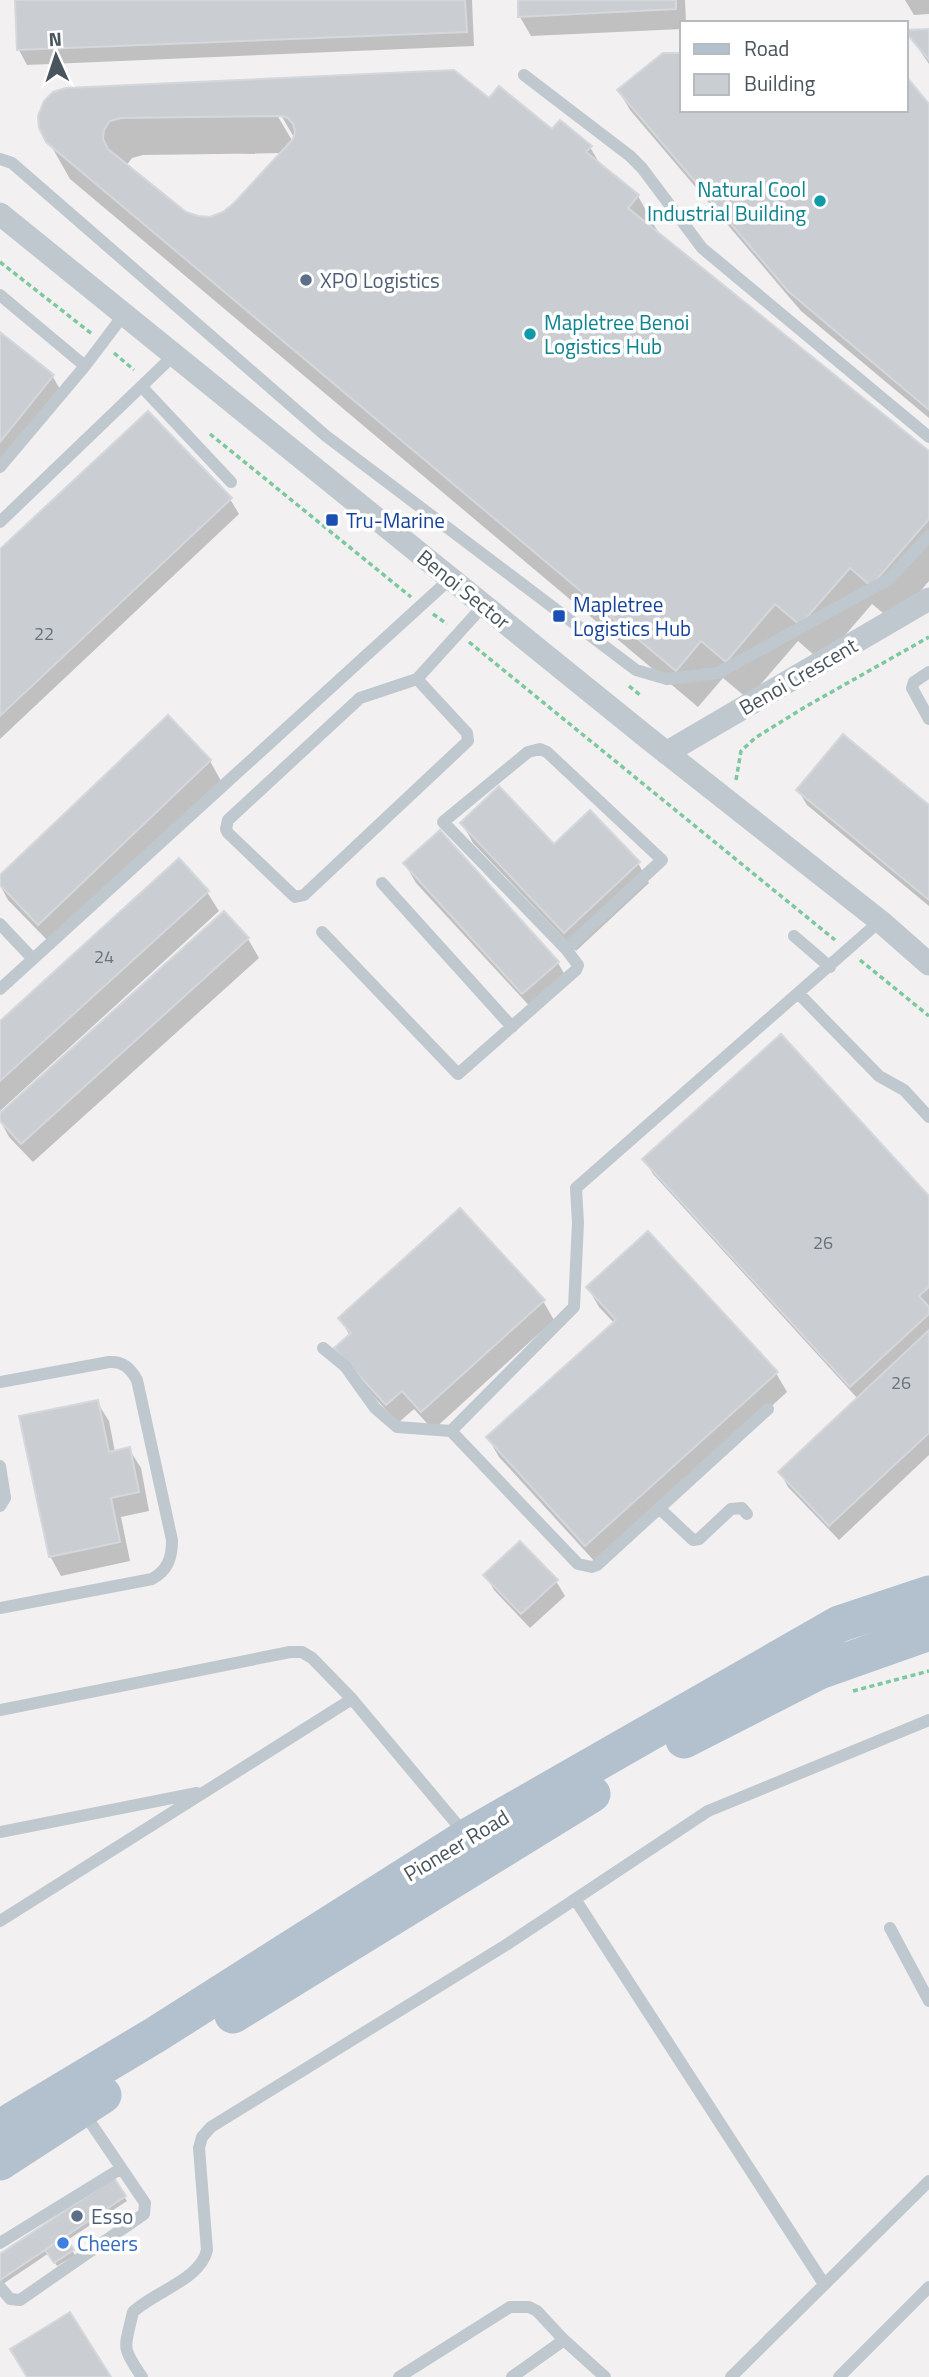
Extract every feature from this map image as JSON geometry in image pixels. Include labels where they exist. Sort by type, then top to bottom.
[{"type":"main road","name":"Pioneer Road","points":[[0,2162],[75,2097],[839,1624],[929,1594]]},
{"type":"main road","name":"Pioneer Road","points":[[481,1845],[819,1671],[929,1632]]},
{"type":"main road","name":"Pioneer Road","points":[[0,2128],[75,2097]]},
{"type":"street","name":"Benoi Sector","points":[[0,214],[666,753],[880,921],[929,964]]},
{"type":"street","name":"Benoi Crescent","points":[[666,753],[929,599]]},
{"type":"lane","points":[[524,75],[630,156],[702,248],[929,437]]},
{"type":"lane","points":[[0,159],[12,163],[326,436],[636,670],[667,679],[718,673],[889,579],[929,536]]},
{"type":"lane","points":[[0,295],[85,366]]},
{"type":"lane","points":[[0,467],[85,366],[125,313]]},
{"type":"lane","points":[[0,522],[174,355]]},
{"type":"lane","points":[[145,384],[231,482]]},
{"type":"lane","points":[[0,989],[450,579]]},
{"type":"lane","points":[[417,679],[467,733],[468,741],[304,895],[295,897],[228,833],[228,820],[360,698],[417,679],[484,605]]},
{"type":"lane","points":[[929,672],[914,682],[912,688],[929,719]]},
{"type":"lane","points":[[322,932],[458,1074],[576,970],[578,962],[443,822],[534,748],[547,752],[662,860],[566,949]]},
{"type":"lane","points":[[382,883],[512,1027]]},
{"type":"lane","points":[[451,1431],[574,1307],[578,1223],[576,1188],[880,921]]},
{"type":"lane","points":[[0,924],[33,959]]},
{"type":"lane","points":[[794,936],[830,967]]},
{"type":"lane","points":[[799,994],[879,1076],[904,1090],[929,1117]]},
{"type":"lane","points":[[323,1348],[345,1366],[375,1408],[397,1427],[451,1431],[578,1564],[584,1566],[597,1565],[768,1409]]},
{"type":"lane","points":[[0,1382],[108,1362],[117,1362],[131,1371],[137,1380],[172,1539],[169,1563],[162,1573],[152,1579],[0,1608]]},
{"type":"lane","points":[[0,1466],[5,1498],[0,1506]]},
{"type":"lane","points":[[659,1508],[692,1540],[699,1539],[731,1509],[742,1508],[747,1514]]},
{"type":"lane","points":[[0,1710],[290,1652],[302,1652],[312,1658],[352,1699],[481,1845]]},
{"type":"lane","points":[[0,1922],[352,1699]]},
{"type":"lane","points":[[142,2377],[126,2353],[125,2346],[133,2312],[194,2271],[205,2260],[207,2250],[199,2148],[202,2137],[211,2127],[506,1945],[708,1811],[929,1720]]},
{"type":"lane","points":[[0,1832],[204,1792]]},
{"type":"lane","points":[[575,1899],[824,2284]]},
{"type":"lane","points":[[890,1928],[929,2001]]},
{"type":"lane","points":[[0,2287],[10,2299],[20,2300],[144,2214],[145,2203],[120,2169],[75,2097]]},
{"type":"lane","points":[[0,2243],[120,2169]]},
{"type":"lane","points":[[731,2377],[929,2181]]},
{"type":"lane","points":[[839,2377],[929,2287]]},
{"type":"lane","points":[[399,2377],[510,2307],[529,2307],[537,2311],[605,2377]]},
{"type":"lane","points":[[512,2377],[564,2340]]},
{"type":"path","points":[[0,262],[102,343],[145,384]]},
{"type":"path","points":[[206,430],[929,1016]]},
{"type":"path","points":[[722,797],[736,781],[741,751],[755,738],[929,636]]},
{"type":"building","points":[[15,0],[465,0],[467,32],[17,50]]},
{"type":"building","points":[[518,0],[676,0],[676,9],[518,17]]},
{"type":"building","points":[[929,29],[929,60],[908,35],[908,30]]},
{"type":"building","name":"Natural Cool Industrial Building","points":[[663,53],[680,53],[680,112],[908,112],[908,78],[929,104],[929,410],[788,291],[617,90]]},
{"type":"building","name":"Mapletree Benoi Logistics Hub","points":[[454,70],[489,98],[499,86],[552,129],[560,120],[592,146],[586,152],[639,195],[628,208],[929,451],[929,519],[871,586],[850,568],[800,625],[775,604],[726,662],[701,641],[676,671],[46,142],[39,128],[38,116],[44,101],[53,92],[66,88]],"holes":[[[121,118],[288,118],[295,132],[293,139],[234,203],[223,212],[210,217],[186,212],[108,149],[103,139],[104,130],[110,121]]]},
{"type":"building","points":[[0,332],[54,375],[0,442]]},
{"type":"building","points":[[148,411],[232,498],[0,716],[0,549]]},
{"type":"building","points":[[168,715],[211,760],[38,925],[0,885],[0,875]]},
{"type":"building","points":[[843,734],[929,805],[929,900],[796,790]]},
{"type":"building","points":[[499,786],[554,844],[590,810],[640,862],[564,933],[460,823]]},
{"type":"building","points":[[440,830],[559,962],[522,994],[403,863]]},
{"type":"building","points":[[179,858],[209,891],[0,1081],[0,1021]]},
{"type":"building","points":[[224,911],[249,938],[21,1144],[0,1121],[0,1113]]},
{"type":"building","points":[[781,1034],[929,1196],[929,1287],[919,1296],[929,1307],[929,1314],[850,1387],[642,1159]]},
{"type":"building","points":[[460,1208],[545,1300],[421,1412],[402,1391],[386,1405],[334,1348],[351,1333],[338,1318]]},
{"type":"building","points":[[648,1231],[778,1372],[585,1546],[486,1437],[616,1320],[586,1287]]},
{"type":"building","points":[[929,1330],[929,1433],[829,1526],[778,1472]]},
{"type":"building","points":[[98,1400],[109,1452],[130,1447],[139,1492],[111,1498],[120,1542],[49,1557],[19,1416]]},
{"type":"building","points":[[520,1541],[558,1580],[521,1614],[483,1575]]},
{"type":"building","name":"Esso","points":[[114,2178],[126,2196],[0,2280],[0,2254]]},
{"type":"building","name":"Cheers","points":[[65,2236],[74,2250],[54,2263],[45,2250]]},
{"type":"building","points":[[70,2312],[111,2377],[27,2377],[10,2349]]},
{"type":"place","name":"Natural Cool Industrial Building","points":[[820,201]]},
{"type":"place","name":"XPO Logistics","points":[[306,280]]},
{"type":"place","name":"Mapletree Benoi Logistics Hub","points":[[530,334]]},
{"type":"place","name":"Tru-Marine","points":[[332,520]]},
{"type":"place","name":"Mapletree Logistics Hub","points":[[559,616]]},
{"type":"place","name":"Esso","points":[[77,2216]]},
{"type":"place","name":"Cheers","points":[[63,2243]]}]
